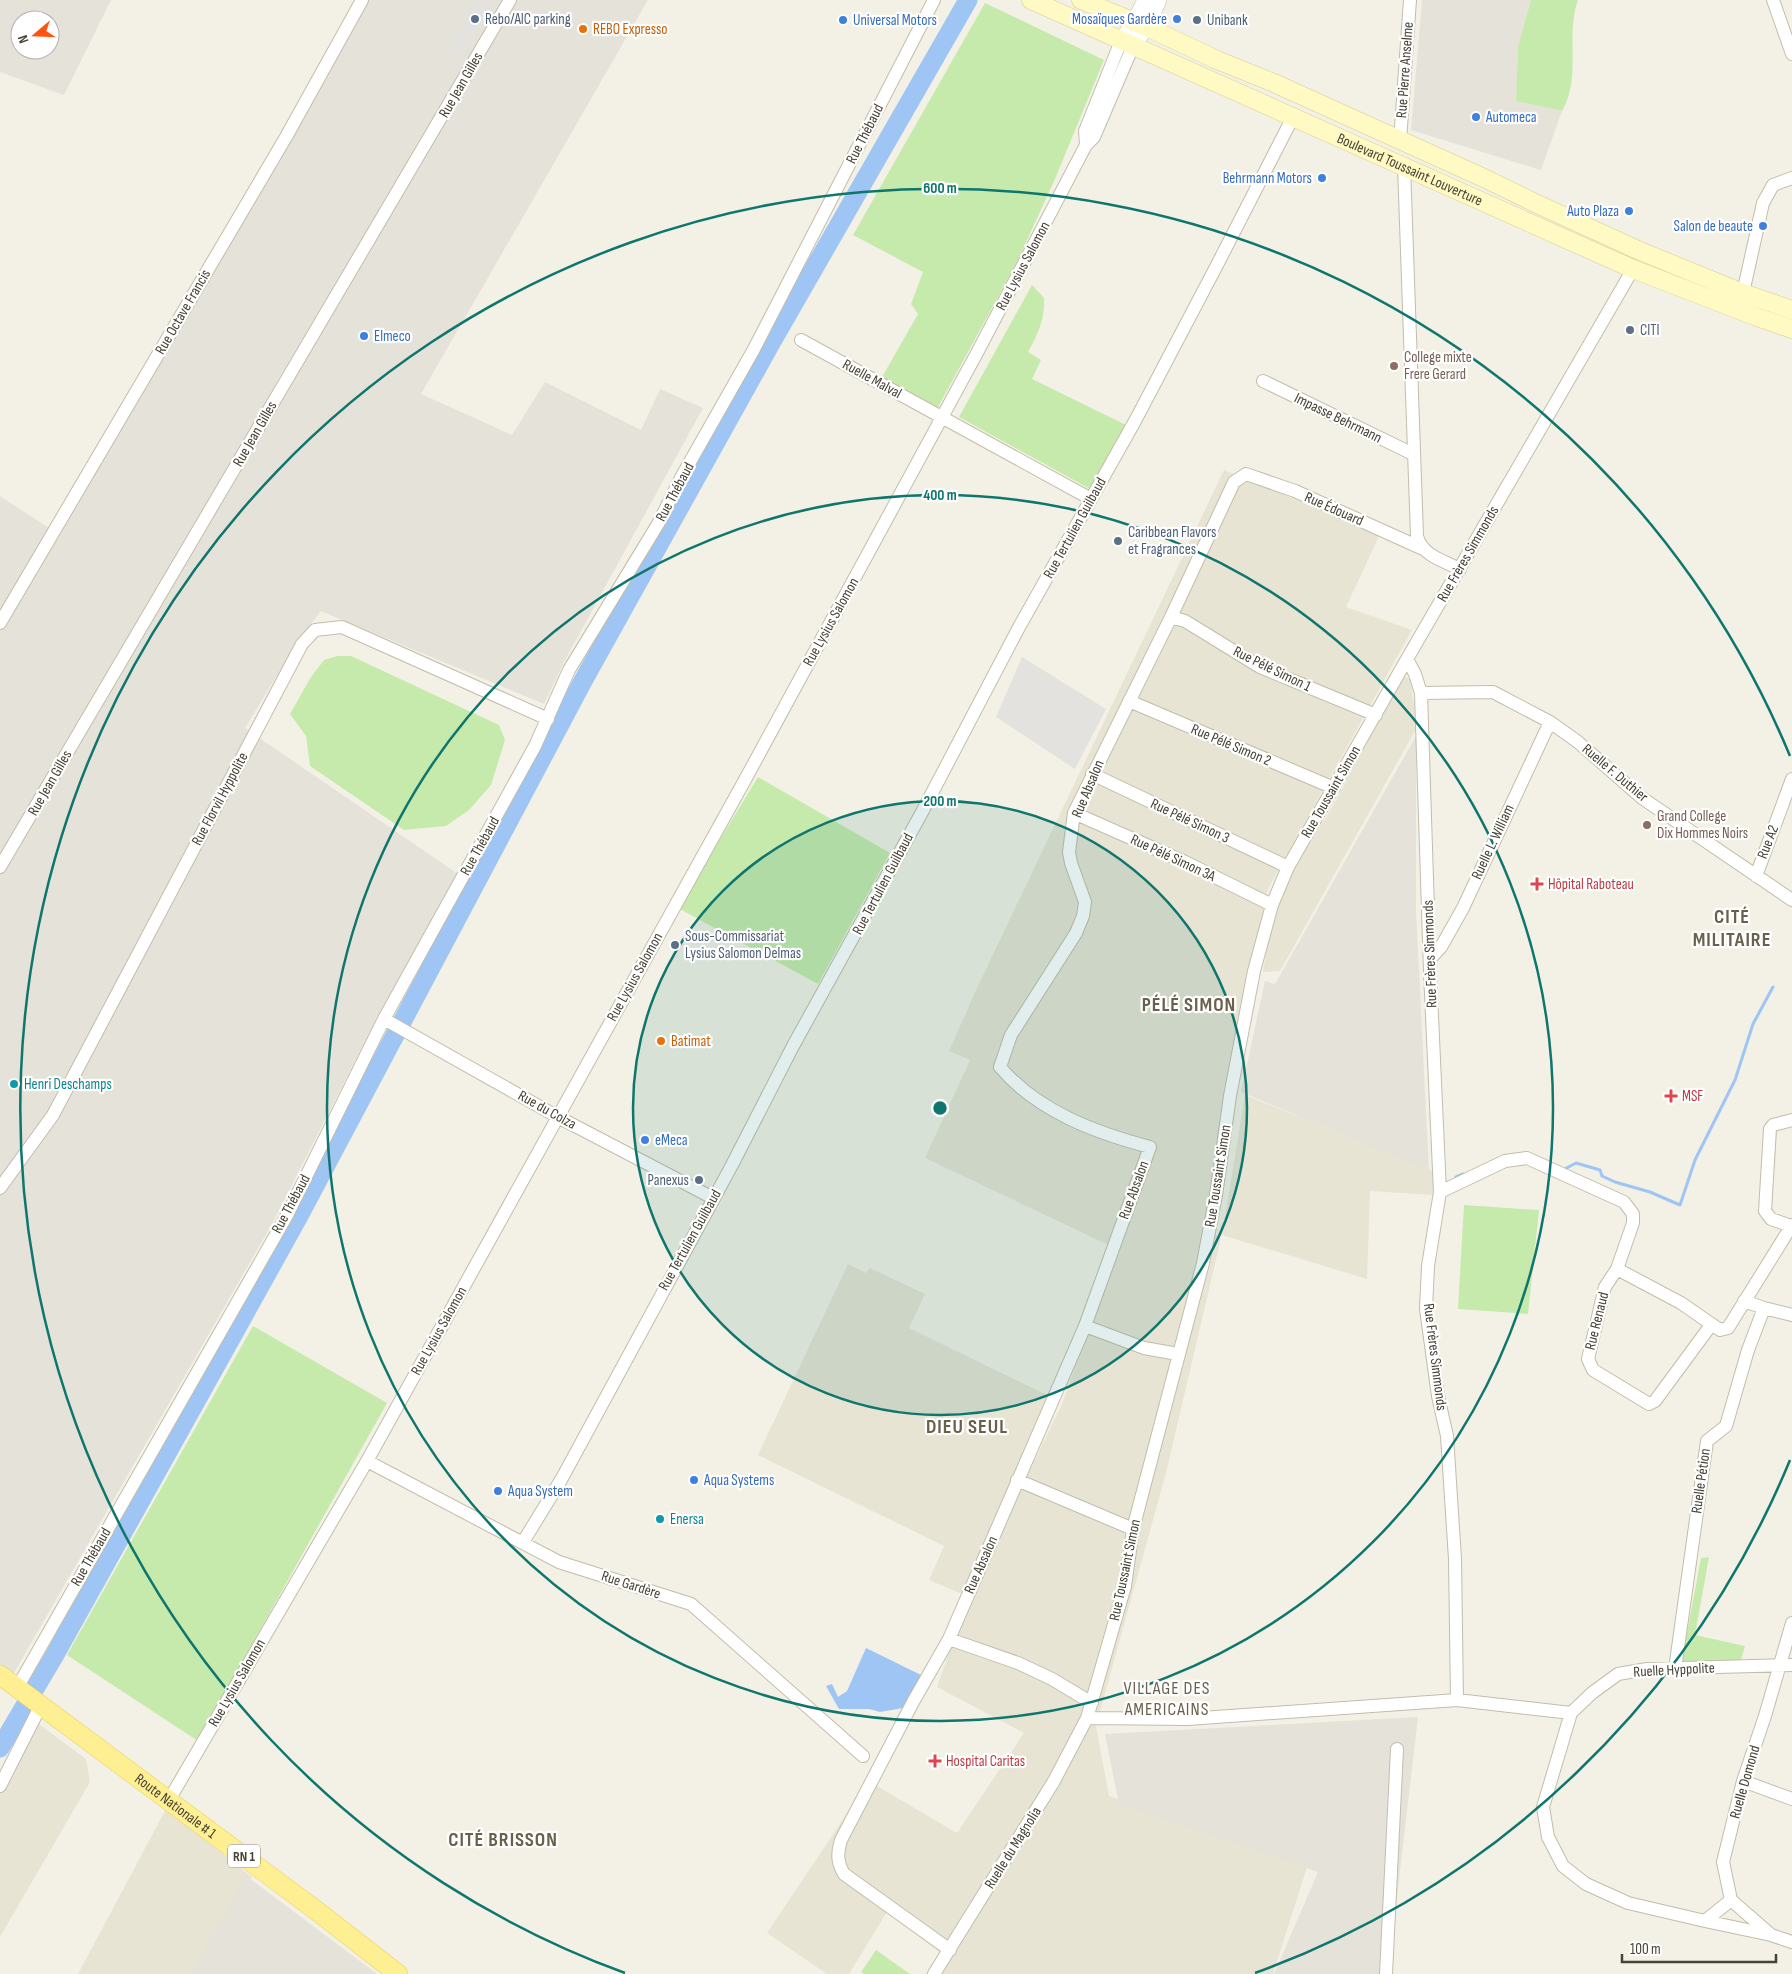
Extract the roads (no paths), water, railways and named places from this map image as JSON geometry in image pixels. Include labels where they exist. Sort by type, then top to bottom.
[{"type":"main road","name":"Boulevard Toussaint Louverture","points":[[1031,0],[1633,269],[1792,329]]},
{"type":"main road","name":"Boulevard Toussaint Louverture","points":[[1081,0],[1140,24],[1486,178],[1535,204],[1640,251],[1743,293],[1792,310]]},
{"type":"main road","points":[[1633,269],[1640,251]]},
{"type":"main road","name":"Route Nationale # 1","points":[[0,1675],[317,1911],[398,1974]]},
{"type":"street","name":"Rue Octave Francis","points":[[0,623],[286,137],[362,0]]},
{"type":"street","name":"Rue Jean Gilles","points":[[0,867],[510,0]]},
{"type":"street","name":"Rue Thébaud","points":[[16,1688],[286,1217],[386,1020],[535,746],[569,670],[658,524],[682,476],[754,349],[934,0]]},
{"type":"street","points":[[1140,24],[1145,0]]},
{"type":"street","points":[[1127,43],[1158,0]]},
{"type":"street","name":"Rue Pierre Anselme","points":[[1400,141],[1410,0]]},
{"type":"street","points":[[1773,0],[1792,54]]},
{"type":"street","name":"Rue Lysius Salomon","points":[[169,1800],[367,1461],[750,770],[942,418],[1086,145],[1085,131],[1127,43]]},
{"type":"street","name":"Rue Tertulien Guilbaud","points":[[523,1542],[561,1480],[921,814],[1018,629],[1140,412],[1293,117]]},
{"type":"street","points":[[1404,166],[1413,454],[1417,536],[1421,548]]},
{"type":"street","points":[[1743,293],[1763,202],[1773,185],[1792,178]]},
{"type":"street","name":"Rue Frères Simmonds","points":[[1456,1700],[1455,1559],[1447,1436],[1437,1388],[1426,1309],[1428,1266],[1440,1192],[1421,693],[1415,674],[1407,659],[1633,269]]},
{"type":"street","name":"Ruelle Malval","points":[[802,340],[1091,499]]},
{"type":"street","name":"Impasse Behrmann","points":[[1263,381],[1413,454]]},
{"type":"street","name":"Rue Édouard","points":[[1246,474],[1295,491],[1421,548],[1460,569]]},
{"type":"street","name":"Rue Absalon","points":[[950,1950],[844,1874],[838,1864],[838,1853],[841,1840],[913,1702],[949,1639],[1085,1326],[1150,1148],[1118,1139],[1055,1112],[1011,1081],[1000,1067],[1011,1035],[1076,933],[1083,916],[1085,902],[1071,863],[1070,852],[1074,813],[1171,617],[1234,482],[1246,474]]},
{"type":"street","name":"Rue Pélé Simon 1","points":[[1171,617],[1185,621],[1260,667],[1376,715]]},
{"type":"street","name":"Rue Florvil Hyppolite","points":[[0,1188],[53,1115],[302,644],[315,630],[342,627],[548,720]]},
{"type":"street","name":"Rue Toussaint Simon","points":[[1087,1718],[1125,1586],[1133,1530],[1203,1263],[1216,1195],[1230,1096],[1254,971],[1272,905],[1288,867],[1407,659]]},
{"type":"street","name":"Ruelle F. Duthier","points":[[1421,693],[1493,692],[1550,722],[1578,742],[1642,798],[1792,900]]},
{"type":"street","name":"Rue Pélé Simon 2","points":[[1129,701],[1334,788]]},
{"type":"street","name":"Ruelle L. William","points":[[1430,959],[1441,948],[1463,908],[1550,722]]},
{"type":"street","name":"Rue Pélé Simon 3","points":[[1092,774],[1288,867]]},
{"type":"street","name":"Rue A2","points":[[1756,876],[1792,779]]},
{"type":"street","name":"Rue Pélé Simon 3A","points":[[1074,813],[1185,862],[1272,905]]},
{"type":"street","name":"Rue du Colza","points":[[386,1020],[558,1117],[713,1198]]},
{"type":"street","points":[[1618,1269],[1681,1303],[1720,1330],[1728,1328],[1791,1226],[1771,1219],[1765,1211],[1770,1129],[1773,1125],[1792,1120]]},
{"type":"street","name":"Rue Renaud","points":[[1440,1192],[1505,1161],[1527,1158],[1629,1206],[1633,1214],[1633,1222],[1618,1269],[1605,1287],[1588,1359],[1593,1370],[1649,1404],[1656,1401],[1712,1325]]},
{"type":"street","points":[[1744,1301],[1764,1308],[1792,1314]]},
{"type":"street","name":"Ruelle Pétion","points":[[1675,1669],[1707,1441],[1726,1426],[1748,1350],[1764,1308]]},
{"type":"street","points":[[1085,1326],[1144,1348],[1178,1354]]},
{"type":"street","name":"Rue Gardère","points":[[367,1461],[559,1562],[691,1604],[863,1756]]},
{"type":"street","points":[[1017,1480],[1133,1530]]},
{"type":"street","name":"Ruelle Domond","points":[[1731,1900],[1723,1862],[1743,1781],[1786,1666],[1792,1623]]},
{"type":"street","points":[[949,1639],[1018,1663],[1052,1679],[1092,1702]]},
{"type":"street","name":"Ruelle Hyppolite","points":[[1571,1713],[1592,1693],[1618,1674],[1647,1669],[1786,1666]]},
{"type":"street","points":[[1087,1718],[1188,1719],[1456,1700],[1571,1713],[1543,1807],[1548,1837],[1563,1866],[1586,1884],[1628,1903],[1705,1922],[1772,1935],[1792,1942]]},
{"type":"street","points":[[0,1786],[37,1701]]},
{"type":"street","name":"Ruelle du Magnolia","points":[[934,1974],[1054,1781],[1087,1718]]},
{"type":"street","points":[[1386,1974],[1397,1750]]},
{"type":"street","points":[[1743,1781],[1792,1799]]},
{"type":"street","points":[[1705,1922],[1731,1900],[1772,1935]]},
{"type":"water","points":[[866,1648],[921,1675],[909,1707],[880,1712],[869,1709],[839,1709],[826,1686],[832,1684],[838,1697],[847,1691]]},
{"type":"waterway","points":[[0,1748],[56,1653],[299,1216],[583,681],[770,345],[968,0]]},
{"type":"waterway","points":[[1563,1170],[1576,1163],[1600,1170],[1602,1176],[1615,1182],[1650,1192],[1680,1205],[1695,1160],[1735,1080],[1753,1024],[1773,987]]},
{"type":"waterway","points":[[1456,1177],[1463,1174]]},
{"type":"place","name":"Rebo/AIC parking","points":[[475,19]]},
{"type":"place","name":"Mosaïques Gardère","points":[[1177,19]]},
{"type":"place","name":"Universal Motors","points":[[843,20]]},
{"type":"place","name":"Unibank","points":[[1197,20]]},
{"type":"place","name":"REBO Expresso","points":[[583,29]]},
{"type":"place","name":"Automeca","points":[[1476,117]]},
{"type":"place","name":"Behrmann Motors","points":[[1322,178]]},
{"type":"place","name":"Auto Plaza","points":[[1629,211]]},
{"type":"place","name":"Salon de beaute","points":[[1763,226]]},
{"type":"place","name":"CITI","points":[[1630,330]]},
{"type":"place","name":"Elmeco","points":[[364,336]]},
{"type":"place","name":"College mixte Frere Gerard","points":[[1394,366]]},
{"type":"place","name":"Caribbean Flavors et Fragrances","points":[[1118,541]]},
{"type":"place","name":"Grand College Dix Hommes Noirs","points":[[1647,825]]},
{"type":"place","name":"Hôpital Raboteau","points":[[1537,884]]},
{"type":"place","name":"Sous-Commissariat Lysius Salomon Delmas","points":[[675,945]]},
{"type":"place","name":"Batimat","points":[[661,1041]]},
{"type":"place","name":"Henri Deschamps","points":[[14,1084]]},
{"type":"place","name":"MSF","points":[[1671,1096]]},
{"type":"place","name":"eMeca","points":[[645,1140]]},
{"type":"place","name":"Panexus","points":[[699,1180]]},
{"type":"place","name":"Aqua Systems","points":[[694,1480]]},
{"type":"place","name":"Aqua System","points":[[498,1491]]},
{"type":"place","name":"Enersa","points":[[660,1519]]},
{"type":"place","name":"Hospital Caritas","points":[[935,1761]]},
{"type":"district","name":"CITÉ MILITAIRE","points":[[1732,928]]},
{"type":"district","name":"PÉLÉ SIMON","points":[[1189,1005]]},
{"type":"district","name":"DIEU SEUL","points":[[967,1427]]},
{"type":"district","name":"VILLAGE DES AMERICAINS","points":[[1167,1698]]},
{"type":"district","name":"CITÉ BRISSON","points":[[503,1840]]}]
